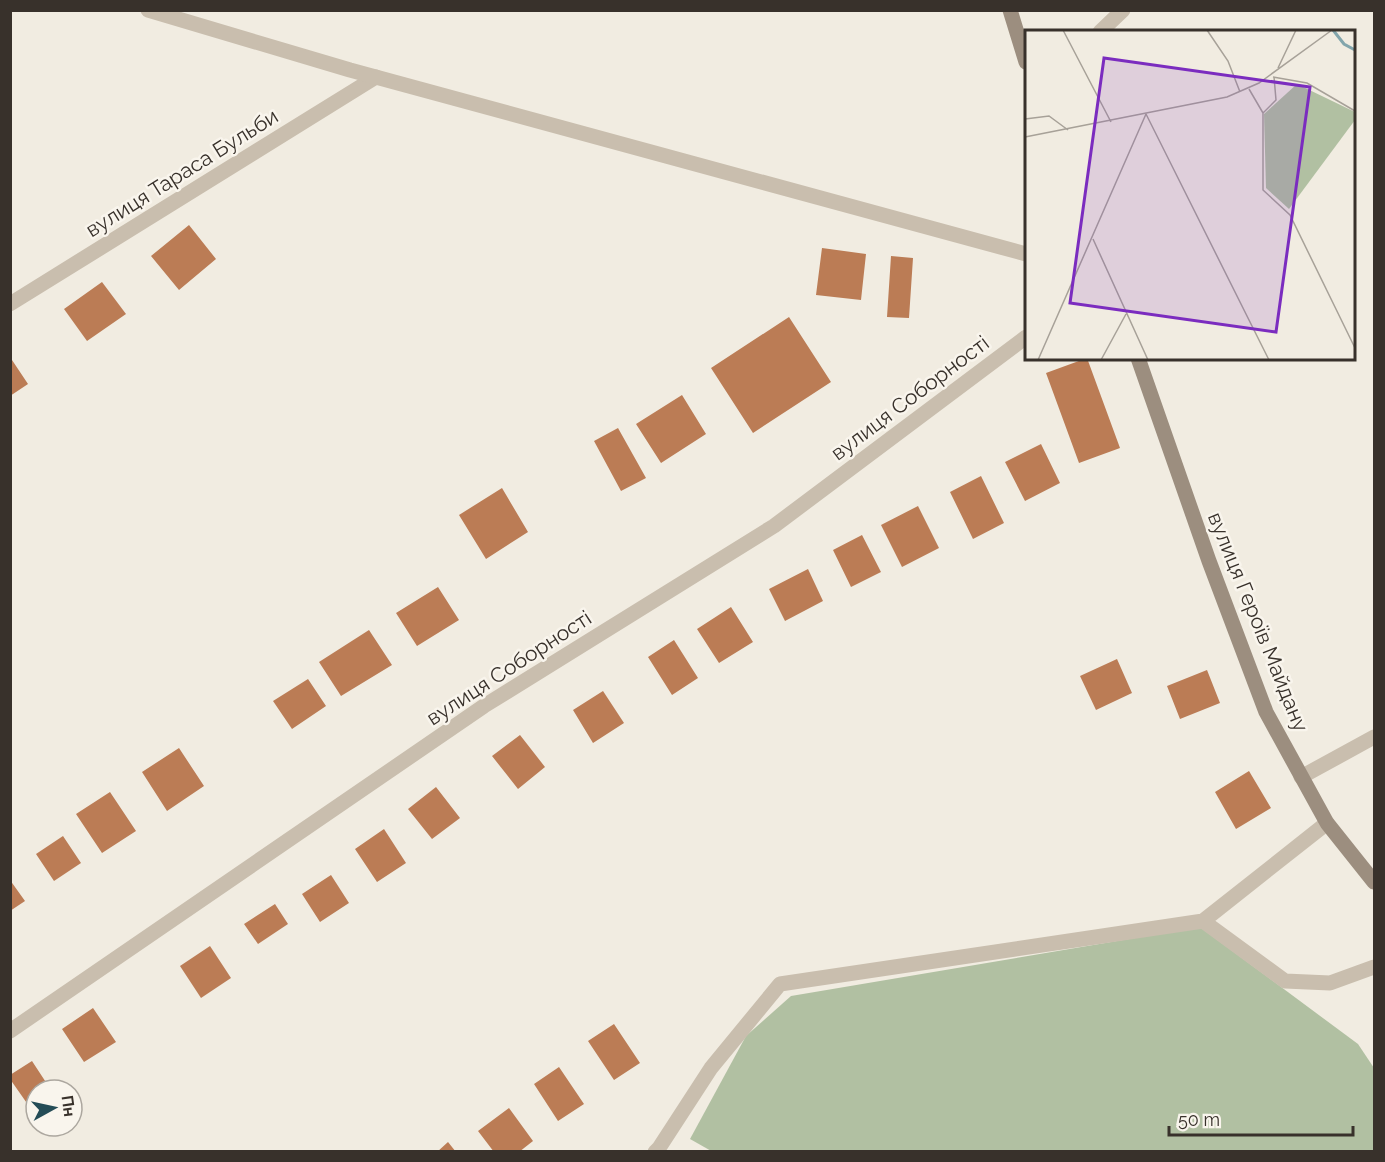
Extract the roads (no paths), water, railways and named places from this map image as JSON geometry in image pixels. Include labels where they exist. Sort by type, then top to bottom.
[{"type":"main road","points":[[1010,10],[1025,59]]},
{"type":"main road","name":"вулиця Героїв Майдану","points":[[1139,360],[1209,561],[1266,712],[1327,822],[1374,882]]},
{"type":"street","points":[[148,10],[376,77],[1025,254]]},
{"type":"street","points":[[1102,30],[1123,10]]},
{"type":"street","name":"вулиця Тараса Бульби","points":[[10,304],[376,77]]},
{"type":"street","name":"вулиця Соборності","points":[[10,1031],[484,706],[774,526],[1025,338]]},
{"type":"street","points":[[1301,777],[1374,736]]},
{"type":"street","points":[[655,1152],[711,1068],[780,984],[1203,921],[1327,822]]},
{"type":"street","points":[[1203,921],[1285,981],[1330,984],[1374,967]]}]
